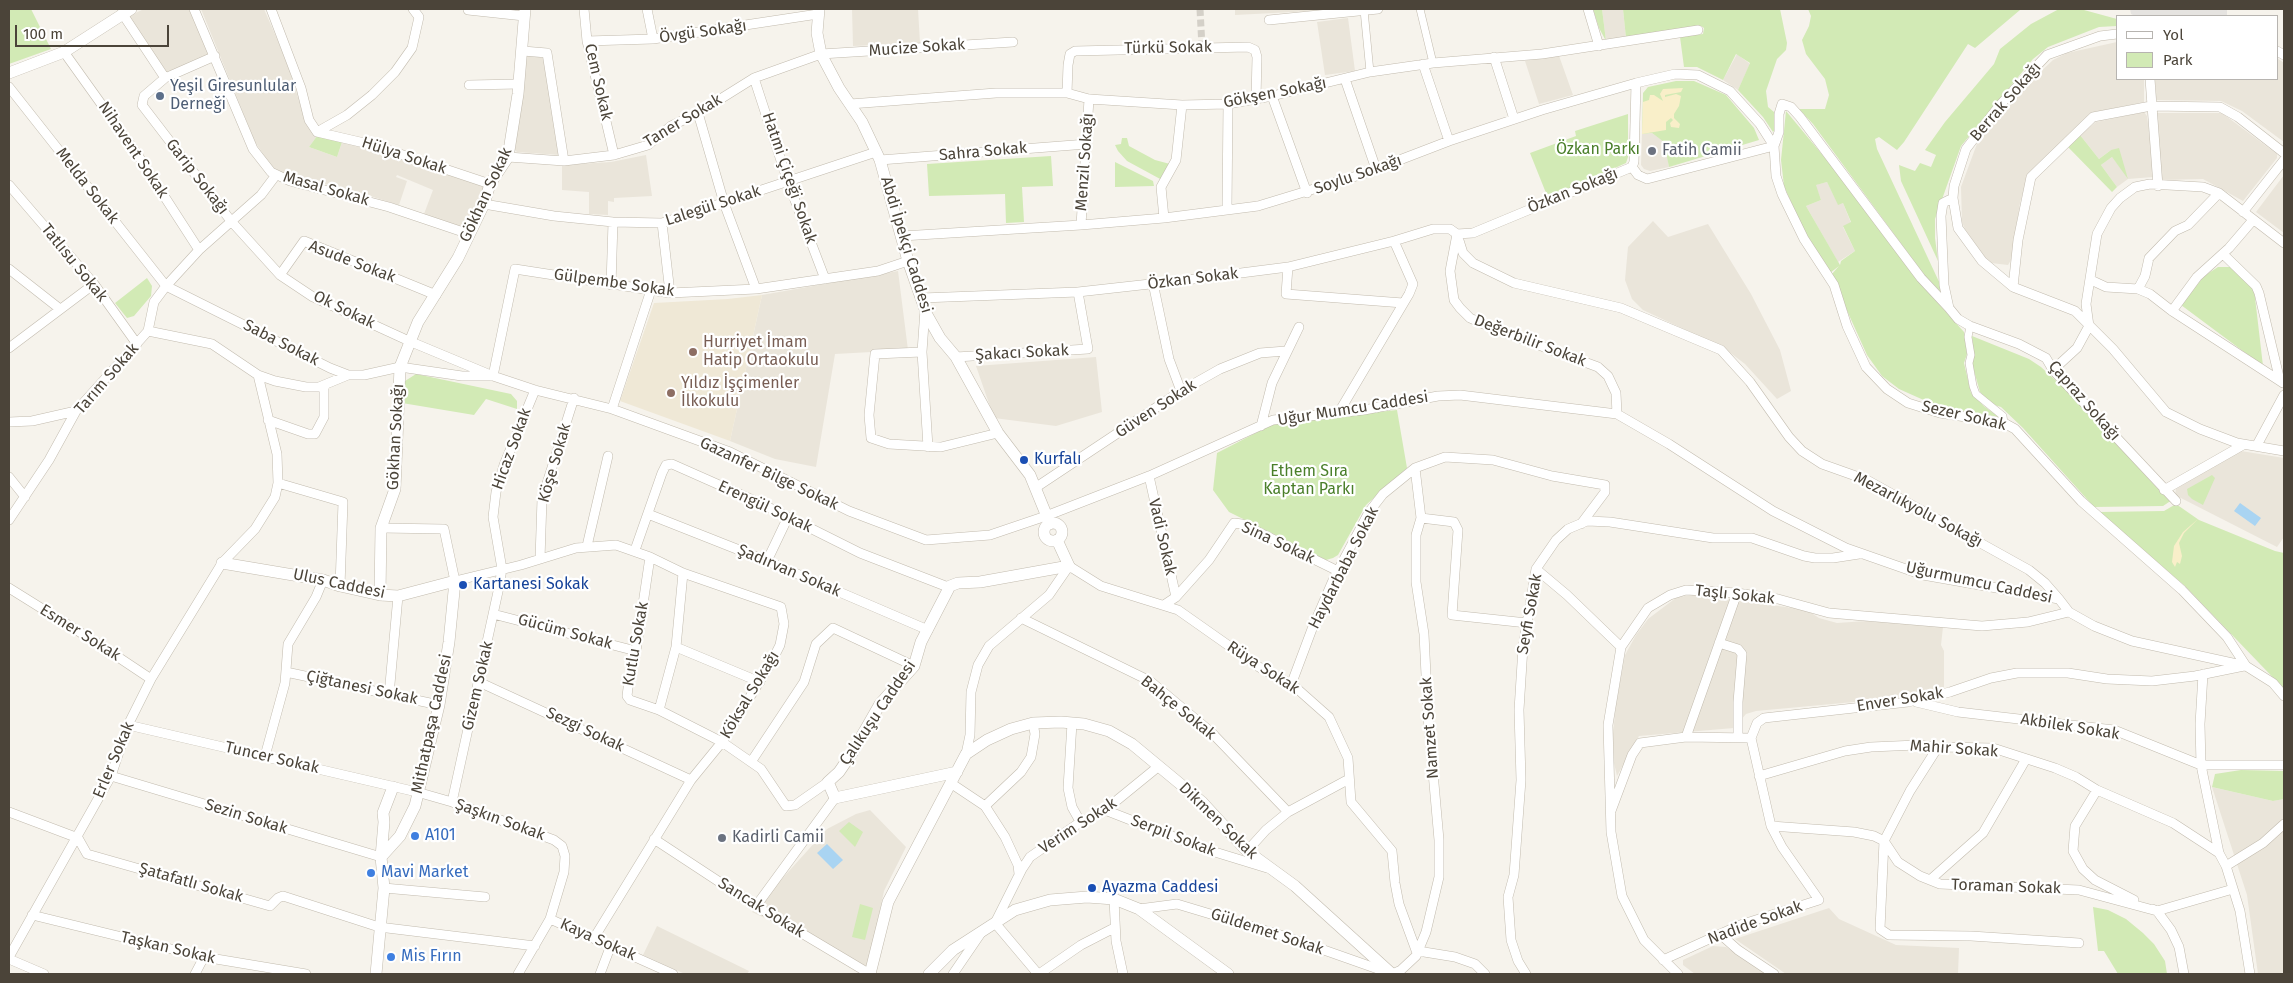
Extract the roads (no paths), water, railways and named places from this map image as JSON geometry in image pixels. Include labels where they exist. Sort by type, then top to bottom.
[{"type":"street","name":"Masal Sokak","points":[[194,9],[253,149],[262,163],[276,175],[297,183],[389,207],[469,234]]},
{"type":"street","points":[[271,9],[301,88],[309,120],[317,132],[347,115],[372,95],[395,72],[412,48],[419,17],[413,9]]},
{"type":"street","name":"Cem Sokak","points":[[584,9],[588,41],[614,155]]},
{"type":"street","points":[[647,9],[653,39]]},
{"type":"street","points":[[1269,20],[1378,9]]},
{"type":"street","points":[[1420,9],[1433,62]]},
{"type":"street","points":[[1588,9],[1599,46]]},
{"type":"street","points":[[468,10],[524,12]]},
{"type":"street","points":[[1364,10],[1370,72]]},
{"type":"street","points":[[9,74],[64,52],[127,11],[165,78]]},
{"type":"street","name":"Gökhan Sokak","points":[[400,367],[418,322],[436,295],[469,234],[484,204],[490,184],[508,157],[519,84],[524,12]]},
{"type":"street","name":"Övgü Sokağı","points":[[588,41],[653,39],[818,12]]},
{"type":"street","name":"Abdi İpekçi Caddesi","points":[[818,12],[817,34],[821,54],[838,88],[862,122],[878,156],[908,261],[936,333],[956,357],[998,433],[1030,475],[1048,520],[1045,536],[1049,540],[1057,540],[1070,566]]},
{"type":"street","name":"Gökşen Sokağı","points":[[850,104],[996,93],[1067,93],[1089,100],[1182,105],[1228,104],[1272,96],[1370,72],[1433,62],[1542,54],[1698,30]]},
{"type":"street","name":"Berrak Sokağı","points":[[2116,34],[2100,36],[2047,55],[1998,106],[1966,148],[1954,186],[1953,198],[1958,228],[1982,261],[2013,287],[2075,311],[2113,349],[2166,412],[2200,429],[2243,445],[2257,445],[2284,451]]},
{"type":"street","name":"Mucize Sokak","points":[[821,54],[1014,42]]},
{"type":"street","name":"Türkü Sokak","points":[[1067,93],[1070,54],[1075,51],[1248,47],[1255,50],[1256,99]]},
{"type":"street","points":[[522,51],[547,53],[564,161]]},
{"type":"street","name":"Nihavent Sokak","points":[[64,52],[138,154],[199,250]]},
{"type":"street","name":"Taner Sokak","points":[[508,157],[564,161],[614,155],[648,145],[671,126],[698,113],[754,78],[821,54]]},
{"type":"street","name":"Garip Sokağı","points":[[215,56],[165,78],[144,96],[142,105],[231,221],[280,275]]},
{"type":"street","points":[[1494,57],[1514,119]]},
{"type":"street","points":[[1423,64],[1448,141]]},
{"type":"street","name":"Soylu Sokağı","points":[[902,236],[1081,225],[1164,218],[1258,206],[1307,193],[1376,170],[1448,141],[1514,119],[1636,82],[1675,74],[1698,75],[1730,91],[1745,106],[1774,146]]},
{"type":"street","name":"Hatmi Çiçeği Sokak","points":[[754,78],[788,182],[825,279]]},
{"type":"street","points":[[1345,79],[1376,170]]},
{"type":"street","points":[[2150,80],[2158,186]]},
{"type":"street","points":[[1632,167],[1634,162],[1636,82]]},
{"type":"street","points":[[469,85],[519,84]]},
{"type":"street","name":"Melda Sokak","points":[[9,87],[166,286]]},
{"type":"street","points":[[1272,96],[1307,193]]},
{"type":"street","name":"Menzil Sokağı","points":[[1081,225],[1089,100]]},
{"type":"street","points":[[1227,209],[1228,104]]},
{"type":"street","name":"Sezer Sokak","points":[[1949,308],[1921,278],[1850,182],[1791,107],[1782,104],[1778,114],[1779,132],[1774,146],[1776,176],[1789,212],[1834,285],[1847,326],[1866,367],[1887,389],[1908,402],[1940,414],[2004,423],[2015,429],[2081,502],[2182,590],[2228,637],[2246,666]]},
{"type":"street","points":[[1164,218],[1161,187],[1176,160],[1182,105]]},
{"type":"street","points":[[2013,287],[2018,240],[2031,177],[2093,116],[2151,106],[2220,107],[2238,117],[2284,153]]},
{"type":"street","points":[[698,113],[724,203],[756,289]]},
{"type":"street","name":"Hülya Sokak","points":[[317,132],[372,145],[490,184]]},
{"type":"street","name":"Sahra Sokak","points":[[878,156],[1087,144]]},
{"type":"street","name":"Özkan Sokağı","points":[[1457,234],[1473,233],[1632,167],[1638,175],[1647,179],[1774,146]]},
{"type":"street","name":"Lalegül Sokak","points":[[484,204],[554,216],[613,222],[662,223],[788,182],[878,156]]},
{"type":"street","points":[[2243,212],[2284,160]]},
{"type":"street","name":"Tarım Sokak","points":[[9,520],[49,460],[76,411],[148,331],[154,302],[166,286],[199,250],[262,195],[276,175]]},
{"type":"street","points":[[2052,370],[2077,348],[2089,326],[2086,304],[2097,234],[2111,208],[2120,198],[2136,187],[2150,184],[2158,186],[2202,187],[2219,193],[2284,243]]},
{"type":"street","name":"Tatlısu Sokak","points":[[9,185],[94,284],[137,344]]},
{"type":"street","points":[[2138,289],[2146,276],[2150,258],[2175,232],[2188,225],[2219,193]]},
{"type":"street","points":[[1949,308],[1944,276],[1940,216],[1943,203],[1953,198]]},
{"type":"street","points":[[2172,311],[2196,276],[2223,254],[2253,220]]},
{"type":"street","points":[[611,284],[613,222]]},
{"type":"street","points":[[662,223],[670,293]]},
{"type":"street","name":"Özkan Sokak","points":[[923,303],[1078,292],[1288,267],[1442,228],[1450,229],[1457,234]]},
{"type":"street","name":"Değerbilir Sokak","points":[[1457,234],[1450,270],[1454,300],[1460,308],[1470,318],[1490,327],[1598,368],[1608,376],[1616,393],[1617,414]]},
{"type":"street","name":"Mezarlıkyolu Sokağı","points":[[1457,234],[1463,253],[1473,263],[1514,283],[1621,308],[1720,350],[1750,382],[1789,437],[1802,451],[1822,464],[1867,480],[2029,570],[2045,583],[2059,599]]},
{"type":"street","name":"Asude Sokak","points":[[280,275],[304,241],[436,295]]},
{"type":"street","points":[[1339,412],[1403,304],[1412,284],[1394,241]]},
{"type":"street","points":[[2223,254],[2245,274],[2259,293],[2282,382]]},
{"type":"street","name":"Gülpembe Sokak","points":[[493,376],[516,269],[670,293],[756,289],[878,271],[908,261]]},
{"type":"street","points":[[1288,267],[1286,294],[1403,304]]},
{"type":"street","points":[[9,269],[60,309]]},
{"type":"street","name":"Ok Sokak","points":[[280,275],[313,298],[410,342],[493,376]]},
{"type":"street","points":[[2091,280],[2106,287],[2138,289],[2150,294],[2172,311],[2282,382]]},
{"type":"street","points":[[1153,283],[1169,359],[1181,391]]},
{"type":"street","points":[[9,348],[94,284]]},
{"type":"street","name":"Saba Sokak","points":[[166,286],[330,368],[348,375],[364,375],[400,367]]},
{"type":"street","points":[[612,409],[651,290]]},
{"type":"street","name":"Şakacı Sokak","points":[[956,357],[1088,350],[1078,292]]},
{"type":"street","points":[[923,303],[922,352],[928,447]]},
{"type":"street","name":"Çapraz Sokağı","points":[[1949,308],[1958,319],[1970,326],[2034,351],[2046,358],[2052,370],[2176,501]]},
{"type":"street","points":[[1970,326],[1968,337],[1971,355],[1969,363],[1973,386],[1976,394],[2003,416],[2004,423]]},
{"type":"street","points":[[1261,426],[1272,383],[1299,327]]},
{"type":"street","points":[[148,331],[212,344],[258,375],[306,387],[324,386],[348,375]]},
{"type":"street","points":[[922,352],[875,354],[871,438],[878,442],[940,447],[998,433]]},
{"type":"street","name":"Güven Sokak","points":[[1035,488],[1181,391],[1220,369],[1260,353],[1286,352]]},
{"type":"street","points":[[400,367],[462,376],[493,376]]},
{"type":"street","name":"Gökhan Sokağı","points":[[380,595],[381,528],[395,488],[400,367]]},
{"type":"street","name":"Erler Sokak","points":[[9,958],[78,838],[111,776],[128,725],[151,678],[222,563],[244,543],[266,515],[275,498],[278,483],[277,454],[258,375]]},
{"type":"street","name":"Gazanfer Bilge Sokak","points":[[493,376],[534,390],[574,398],[612,409],[730,452],[849,511],[926,540],[990,535],[1048,520]]},
{"type":"street","points":[[268,420],[308,434],[315,434],[324,417],[324,386]]},
{"type":"street","name":"Hicaz Sokak","points":[[502,569],[495,531],[494,504],[499,480],[534,390]]},
{"type":"street","name":"Uğur Mumcu Caddesi","points":[[1048,520],[1273,420],[1339,412],[1438,396],[1460,395],[1617,414]]},
{"type":"street","points":[[2257,445],[2284,395]]},
{"type":"street","name":"Köşe Sokak","points":[[540,559],[542,499],[574,398]]},
{"type":"street","points":[[9,422],[32,420],[76,411]]},
{"type":"street","name":"Uğurmumcu Caddesi","points":[[1617,414],[1669,444],[1773,511],[1846,548],[1923,575],[2059,599],[2070,612],[2094,626],[2132,641],[2246,666]]},
{"type":"street","points":[[2164,490],[2243,445]]},
{"type":"street","points":[[587,546],[608,456]]},
{"type":"street","name":"Haydarbaba Sokak","points":[[1291,685],[1312,629],[1338,571],[1369,512],[1378,500],[1415,468],[1445,457],[1493,460],[1552,476],[1606,485],[1606,492],[1581,524]]},
{"type":"street","name":"Erengül Sokak","points":[[635,550],[662,473],[666,465],[672,464],[788,517],[860,553],[948,587]]},
{"type":"street","name":"Namzet Sokak","points":[[1392,974],[1401,970],[1417,952],[1426,932],[1439,877],[1439,840],[1428,716],[1424,634],[1416,582],[1416,535],[1421,518],[1415,468]]},
{"type":"street","name":"Vadi Sokak","points":[[1149,476],[1176,597]]},
{"type":"street","points":[[9,477],[26,497]]},
{"type":"street","points":[[278,483],[343,502],[340,586]]},
{"type":"street","name":"Şadırvan Sokak","points":[[648,514],[767,561],[928,630]]},
{"type":"street","points":[[767,561],[788,517]]},
{"type":"street","points":[[1421,518],[1454,522],[1458,530],[1452,615],[1527,623]]},
{"type":"street","name":"Seyfi Sokak","points":[[1526,974],[1518,961],[1511,940],[1508,897],[1514,875],[1521,780],[1519,710],[1523,647],[1536,569],[1556,540],[1568,529],[1587,521],[1610,522],[1713,538],[1752,538],[1804,556],[1816,558],[1862,554]]},
{"type":"street","name":"Sina Sokak","points":[[1164,605],[1176,597],[1208,560],[1234,523],[1242,524],[1338,571]]},
{"type":"street","points":[[381,528],[444,529],[455,581]]},
{"type":"street","name":"Köksal Sokağı","points":[[455,581],[587,546],[616,545],[635,550],[683,573],[781,607],[784,624],[780,645],[760,682],[722,742],[691,780],[594,938]]},
{"type":"street","name":"Kutlu Sokak","points":[[650,557],[636,651],[627,696],[636,703],[659,710]]},
{"type":"street","name":"Ulus Caddesi","points":[[222,563],[323,580],[380,595],[398,596],[455,581]]},
{"type":"street","points":[[948,587],[958,583],[980,582],[1070,566]]},
{"type":"street","points":[[870,974],[888,902],[952,784],[966,754],[970,735],[971,692],[978,665],[989,646],[1048,595],[1070,566]]},
{"type":"street","name":"Rüya Sokak","points":[[1070,566],[1101,586],[1139,600],[1178,610],[1259,667],[1291,685],[1329,717],[1348,758],[1351,802],[1392,851],[1394,883],[1399,904],[1417,952]]},
{"type":"street","name":"Gizem Sokak","points":[[452,802],[502,569]]},
{"type":"street","points":[[1536,569],[1567,595],[1621,647]]},
{"type":"street","points":[[683,573],[676,647],[659,710],[722,742],[761,769],[786,806],[795,805],[828,782]]},
{"type":"street","points":[[265,756],[285,683],[288,644],[316,597],[323,580]]},
{"type":"street","name":"Mithatpaşa Caddesi","points":[[381,857],[400,836],[415,806],[439,705],[449,642],[455,581]]},
{"type":"street","name":"Çalıkuşu Caddesi","points":[[835,798],[828,782],[852,753],[880,704],[914,666],[917,652],[948,587]]},
{"type":"street","name":"Esmer Sokak","points":[[9,588],[94,640],[151,678]]},
{"type":"street","name":"Taşlı Sokak","points":[[1678,974],[1644,940],[1622,896],[1610,832],[1607,770],[1608,725],[1621,647],[1648,608],[1670,595],[1686,590],[1737,593],[1778,599],[1829,613],[1982,626],[2028,622],[2070,612]]},
{"type":"street","points":[[1686,737],[1737,593]]},
{"type":"street","points":[[389,694],[398,596]]},
{"type":"street","name":"Gücüm Sokak","points":[[493,614],[636,651]]},
{"type":"street","name":"Bahçe Sokak","points":[[1021,618],[1150,681],[1211,732],[1288,812]]},
{"type":"street","points":[[751,762],[804,682],[816,644],[833,628],[914,666]]},
{"type":"street","points":[[1719,644],[1738,649],[1742,654],[1738,702],[1738,737]]},
{"type":"street","points":[[676,647],[760,682]]},
{"type":"street","points":[[2246,666],[2273,683],[2284,696]]},
{"type":"street","name":"Enver Sokak","points":[[1750,738],[1757,723],[1764,718],[1912,702],[1991,678],[2017,673],[2068,673],[2107,679],[2152,681],[2246,666]]},
{"type":"street","name":"Çiğtanesi Sokak","points":[[286,672],[439,705]]},
{"type":"street","name":"Mahir Sokak","points":[[2203,674],[2200,724],[2201,765],[2219,853],[2226,866],[2240,911],[2250,974]]},
{"type":"street","name":"Sezgi Sokak","points":[[479,682],[691,780]]},
{"type":"street","name":"Akbilek Sokak","points":[[1912,702],[1958,712],[2114,730],[2201,765],[2284,765]]},
{"type":"street","points":[[985,806],[1021,772],[1031,757],[1035,734],[1034,723]]},
{"type":"street","name":"Dikmen Sokak","points":[[966,754],[995,737],[1034,723],[1084,724],[1122,737],[1202,802],[1247,851],[1295,886],[1392,974]]},
{"type":"street","points":[[1072,723],[1068,788],[1072,807],[1081,823]]},
{"type":"street","name":"Tuncer Sokak","points":[[128,725],[417,792]]},
{"type":"street","points":[[1610,814],[1632,755],[1640,743],[1686,737],[1750,738],[1771,826],[1854,832],[1874,836],[1884,841]]},
{"type":"street","name":"Mahir Sokak","points":[[1759,776],[1845,752],[1871,747],[1917,745],[1938,748],[1993,748],[2076,777],[2097,790],[2173,823],[2219,853]]},
{"type":"street","points":[[1938,748],[1910,791],[1884,841],[1880,929],[1889,934],[1971,936],[2079,943]]},
{"type":"street","points":[[1930,880],[1983,833],[2026,759]]},
{"type":"street","name":"Verim Sokak","points":[[995,923],[1019,874],[1030,857],[1081,823],[1106,810],[1159,766]]},
{"type":"street","points":[[756,906],[835,798],[957,772]]},
{"type":"street","name":"Sezin Sokak","points":[[111,776],[381,857]]},
{"type":"street","points":[[1247,851],[1266,830],[1288,812],[1350,779]]},
{"type":"street","points":[[952,784],[985,806],[1005,838],[1018,865],[1019,874]]},
{"type":"street","name":"Mithatpaşa Caddesi","points":[[376,974],[384,888],[381,857],[383,812],[393,787]]},
{"type":"street","points":[[2097,790],[2075,826],[2073,851],[2083,868],[2095,880],[2157,911],[2171,930],[2179,947],[2184,974]]},
{"type":"street","name":"Şaşkın Sokak","points":[[417,792],[452,802],[554,840],[562,846],[565,856],[564,872],[550,919],[518,974]]},
{"type":"street","name":"Serpil Sokak","points":[[1106,810],[1205,849],[1270,869]]},
{"type":"street","name":"Şatafatlı Sokak","points":[[9,812],[78,838],[87,854],[270,906],[283,896],[379,927]]},
{"type":"street","points":[[2226,866],[2263,843],[2284,824]]},
{"type":"street","name":"Nadide Sokak","points":[[1663,960],[1740,925],[1819,900],[1782,847],[1771,826]]},
{"type":"street","name":"Sancak Sokak","points":[[654,838],[756,906],[870,974]]},
{"type":"street","name":"Toraman Sokak","points":[[1884,841],[1898,862],[1930,880],[1953,886],[2079,890],[2157,911]]},
{"type":"street","points":[[384,888],[485,897]]},
{"type":"street","points":[[2157,911],[2233,888]]},
{"type":"street","points":[[929,974],[953,950],[1015,910],[1042,902],[1087,897],[1114,899],[1139,909],[1228,974]]},
{"type":"street","points":[[1114,899],[1114,928],[1123,974]]},
{"type":"street","name":"Güldemet Sokak","points":[[1139,909],[1177,904],[1287,937],[1392,974]]},
{"type":"street","name":"Taşkan Sokak","points":[[32,915],[204,957],[303,974]]},
{"type":"street","name":"Kaya Sokak","points":[[550,919],[673,974]]},
{"type":"street","points":[[995,923],[1038,974],[1081,945],[1114,928]]},
{"type":"street","points":[[379,927],[535,946]]},
{"type":"street","points":[[953,974],[983,929]]},
{"type":"street","points":[[1720,934],[1738,950],[1774,974]]},
{"type":"street","points":[[600,974],[611,945]]},
{"type":"street","points":[[1417,952],[1456,956],[1475,964],[1485,974]]},
{"type":"street","points":[[195,974],[204,957]]},
{"type":"street","points":[[9,958],[44,974]]},
{"type":"water","points":[[2240,503],[2261,518],[2255,526],[2234,511]]},
{"type":"water","points":[[827,844],[843,860],[833,869],[817,853]]},
{"type":"tunnel","points":[[1200,9],[1202,47]]},
{"type":"place","name":"Yeşil Giresunlular Derneği","points":[[160,96]]},
{"type":"place","name":"Fatih Camii","points":[[1652,151]]},
{"type":"place","name":"Hurriyet İmam Hatip Ortaokulu","points":[[693,352]]},
{"type":"place","name":"Yıldız İşçimenler İlkokulu","points":[[671,393]]},
{"type":"place","name":"Kurfalı","points":[[1024,460]]},
{"type":"place","name":"Kartanesi̇ Sokak","points":[[463,585]]},
{"type":"place","name":"A101","points":[[415,836]]},
{"type":"place","name":"Kadirli Camii","points":[[722,838]]},
{"type":"place","name":"Mavi Market","points":[[371,873]]},
{"type":"place","name":"Ayazma Caddesi","points":[[1092,888]]},
{"type":"place","name":"Mis Fırın","points":[[391,957]]},
{"type":"park label","name":"Özkan Parkı","points":[[1598,150]]},
{"type":"park label","name":"Ethem Sıra Kaptan Parkı","points":[[1309,481]]}]
